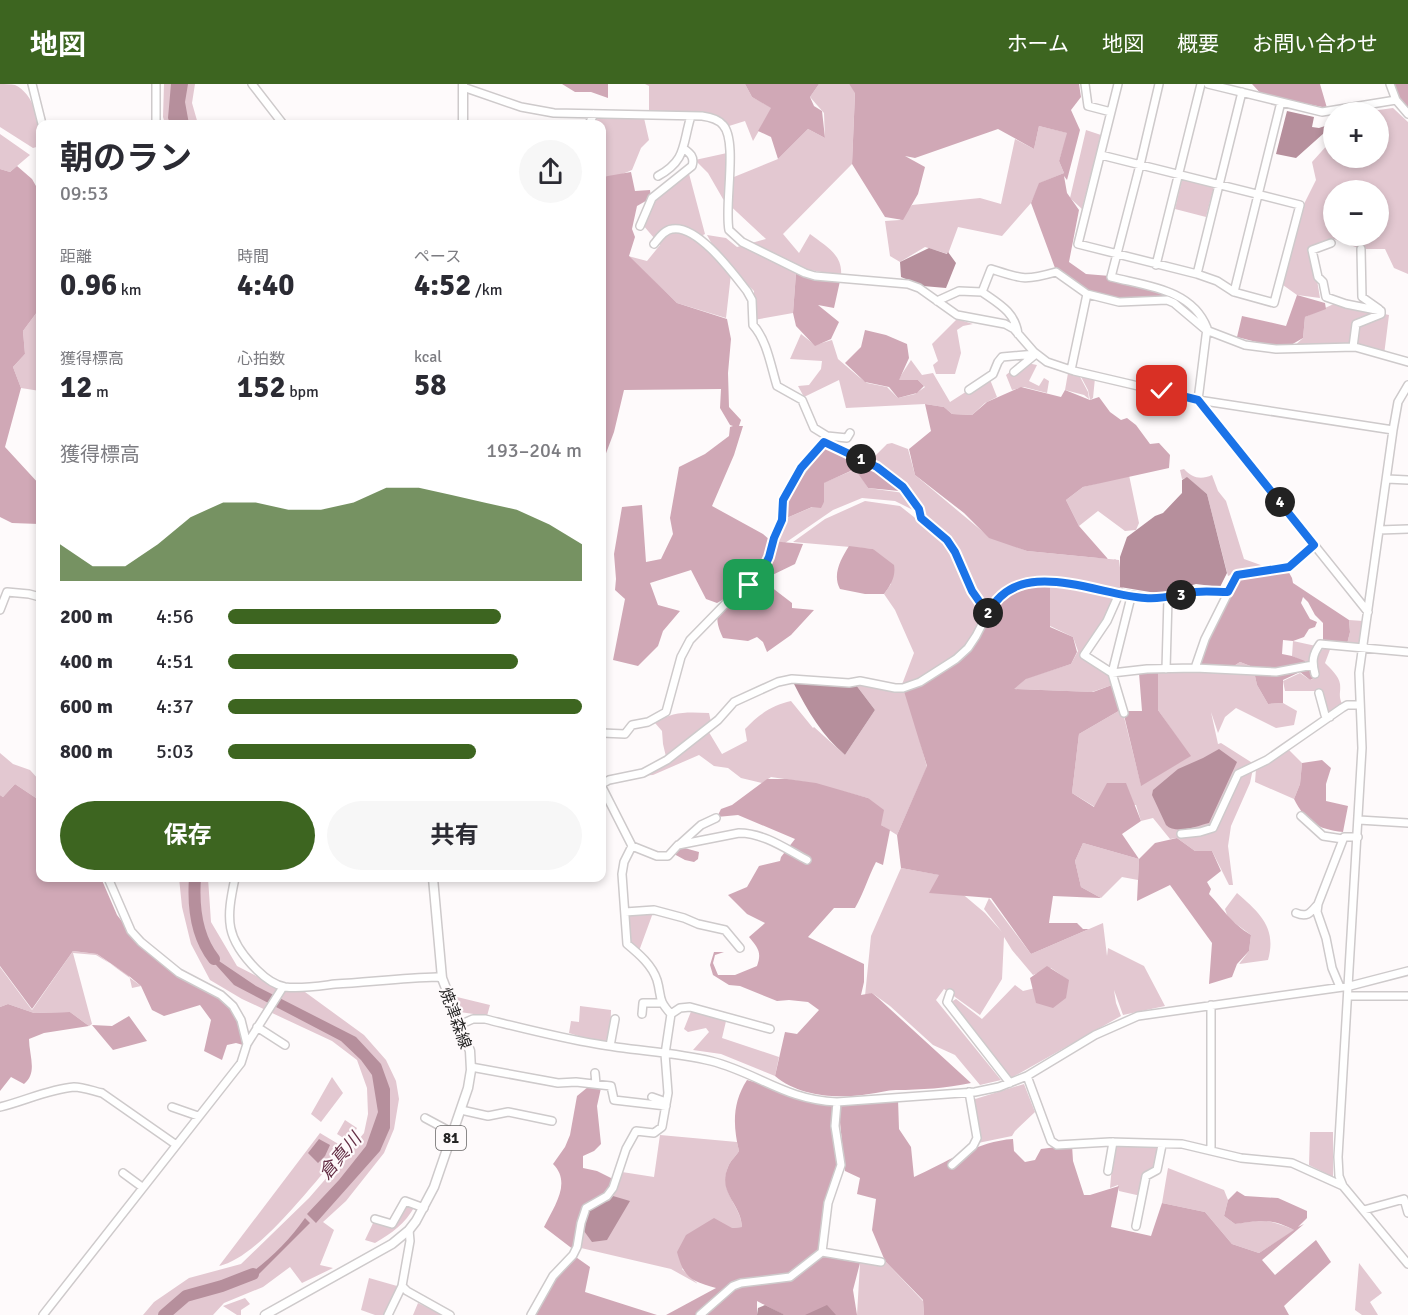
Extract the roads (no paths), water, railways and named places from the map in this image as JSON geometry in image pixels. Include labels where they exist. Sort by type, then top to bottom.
[{"type":"main road","points":[[463,85],[464,120]]},
{"type":"main road","name":"焼津森線","points":[[265,1315],[393,1244],[409,1230],[424,1208],[434,1187],[468,1088],[471,1067],[470,1051],[442,978],[433,882]]},
{"type":"street","points":[[32,84],[41,120]]},
{"type":"street","points":[[156,84],[156,120]]},
{"type":"street","points":[[252,84],[280,120]]},
{"type":"street","points":[[1085,84],[1088,106],[1111,112]]},
{"type":"street","points":[[1101,155],[1300,205],[1274,303],[1234,292],[1217,281],[1197,274],[1078,244],[1118,84]]},
{"type":"street","points":[[1159,84],[1111,277],[1173,292],[1184,299],[1204,320],[1206,330],[1198,400],[1368,612]]},
{"type":"street","points":[[1156,265],[1201,84]]},
{"type":"street","points":[[1208,84],[1322,112],[1396,100]]},
{"type":"street","points":[[1390,84],[1396,100],[1408,114]]},
{"type":"street","points":[[463,85],[537,111],[691,116],[719,120],[725,126],[731,167],[727,191],[729,230],[742,242],[805,273],[815,276],[908,284],[957,315],[1005,324],[1047,362],[1071,370],[1198,400],[1393,430]]},
{"type":"street","points":[[1197,274],[1242,92]]},
{"type":"street","points":[[1234,292],[1281,102]]},
{"type":"street","points":[[591,120],[594,114]]},
{"type":"street","points":[[658,176],[676,164],[683,148],[691,116]]},
{"type":"street","points":[[640,226],[652,198],[692,166],[690,153],[683,148]]},
{"type":"street","points":[[654,244],[671,229],[680,229],[707,244],[752,300],[753,326],[758,330],[777,386],[801,400],[814,428],[826,439],[877,467],[903,487],[919,509],[921,518],[947,540],[955,552],[972,591],[988,614]]},
{"type":"street","points":[[1323,246],[1312,250],[1318,277],[1323,282],[1326,297],[1346,304],[1381,311]]},
{"type":"street","points":[[1361,249],[1362,297],[1381,311]]},
{"type":"street","points":[[982,292],[991,269],[1018,278],[1030,279],[1056,272],[1087,294],[1119,302],[1167,300],[1174,303],[1206,330],[1245,345],[1276,349],[1353,347],[1408,362]]},
{"type":"street","points":[[937,301],[959,291],[982,292],[1007,309],[1016,322],[1018,334]]},
{"type":"street","points":[[1071,370],[1087,294]]},
{"type":"street","points":[[1353,347],[1356,324],[1381,314],[1381,311]]},
{"type":"street","points":[[1014,372],[1036,354]]},
{"type":"street","points":[[969,390],[993,374],[1002,357],[1036,354]]},
{"type":"street","points":[[1408,385],[1398,402],[1393,430],[1359,673],[1362,747],[1359,820],[1338,1157],[1339,1176],[1343,1186],[1408,1264]]},
{"type":"street","points":[[606,733],[625,734],[632,725],[648,722],[666,712],[681,657],[690,639],[734,595],[741,592],[762,572],[782,520],[783,500],[801,468],[826,439],[848,438],[850,433]]},
{"type":"street","points":[[1387,479],[1408,480]]},
{"type":"street","points":[[1379,530],[1408,529]]},
{"type":"street","points":[[1195,668],[1205,639],[1237,575],[1289,567],[1314,545]]},
{"type":"street","points":[[606,783],[643,773],[667,760],[718,720],[734,702],[778,682],[792,679],[849,683],[860,681],[903,688],[920,682],[956,659],[968,648],[1002,594],[1017,587],[1035,582],[1068,583],[1131,597],[1168,598],[1195,592],[1228,592]]},
{"type":"street","points":[[0,610],[7,592],[36,596]]},
{"type":"street","points":[[1119,594],[1107,621],[1084,655],[1112,673],[1195,668],[1276,672],[1313,665]]},
{"type":"street","points":[[1124,713],[1112,673],[1131,597]]},
{"type":"street","points":[[1166,669],[1168,598]]},
{"type":"street","points":[[1315,674],[1313,665],[1315,651],[1320,644],[1408,652]]},
{"type":"street","points":[[1319,693],[1325,715],[1330,717]]},
{"type":"street","points":[[1181,834],[1213,828],[1238,774],[1267,760],[1347,705],[1359,705]]},
{"type":"street","points":[[606,794],[632,846],[663,857],[668,856],[701,825],[716,818]]},
{"type":"street","points":[[1301,816],[1323,836],[1343,839],[1344,837],[1358,837]]},
{"type":"street","points":[[1359,820],[1408,823]]},
{"type":"street","points":[[678,845],[749,833],[762,837],[807,860]]},
{"type":"street","points":[[1340,987],[1332,968],[1326,938],[1317,912],[1343,839]]},
{"type":"street","points":[[632,846],[624,862],[622,874],[627,944],[643,957],[652,970],[657,981],[661,1003],[671,1014]]},
{"type":"street","points":[[110,882],[131,931],[179,973],[220,995],[233,1006],[241,1020],[247,1044]]},
{"type":"street","points":[[234,882],[229,922],[234,941],[249,962],[264,977],[283,987],[437,976],[442,978]]},
{"type":"street","points":[[1296,913],[1303,916],[1308,915],[1318,904]]},
{"type":"street","points":[[625,912],[654,910],[725,930],[740,948]]},
{"type":"street","points":[[459,1025],[473,1019],[485,1019],[610,1046],[712,1062],[799,1097],[837,1102],[969,1092],[1010,1083],[1027,1076],[1116,1024],[1158,1012],[1350,986],[1408,972]]},
{"type":"street","points":[[43,1315],[175,1144],[241,1063],[247,1044],[283,987]]},
{"type":"street","points":[[950,993],[947,1002],[1010,1083]]},
{"type":"street","points":[[1349,996],[1408,996]]},
{"type":"street","points":[[642,1014],[644,1003],[661,1003]]},
{"type":"street","points":[[1211,1005],[1211,1150]]},
{"type":"street","points":[[531,1315],[553,1276],[573,1255],[586,1208],[608,1196],[613,1188],[626,1149],[636,1131],[654,1133],[662,1127],[668,1092],[665,1054],[671,1014],[680,1008],[690,1007],[770,1029]]},
{"type":"street","points":[[610,1046],[615,1019]]},
{"type":"street","points":[[257,1027],[285,1045]]},
{"type":"street","points":[[471,1067],[558,1083],[611,1086],[614,1100],[666,1104]]},
{"type":"street","points":[[595,1073],[596,1084]]},
{"type":"street","points":[[1027,1076],[1051,1141],[1057,1145],[1182,1144],[1241,1158],[1292,1163],[1343,1186]]},
{"type":"street","points":[[0,1107],[76,1087],[91,1090],[102,1093],[175,1144]]},
{"type":"street","points":[[952,1165],[974,1146],[977,1138],[969,1092]]},
{"type":"street","points":[[652,1097],[666,1104]]},
{"type":"street","points":[[700,1315],[733,1287],[741,1283],[790,1277],[822,1252],[828,1203],[841,1166],[835,1126],[837,1102]]},
{"type":"street","points":[[172,1107],[198,1116]]},
{"type":"street","points":[[461,1110],[488,1116],[508,1112],[552,1120]]},
{"type":"street","points":[[425,1118],[453,1133]]},
{"type":"street","points":[[1108,1171],[1113,1143]]},
{"type":"street","points":[[1136,1226],[1146,1176],[1157,1170],[1162,1144]]},
{"type":"street","points":[[123,1173],[142,1187]]},
{"type":"street","points":[[1364,1210],[1404,1199],[1408,1213]]},
{"type":"street","points":[[375,1219],[392,1224],[405,1201],[424,1208]]},
{"type":"street","points":[[388,1315],[402,1286],[410,1241],[409,1230]]},
{"type":"street","points":[[822,1252],[881,1262]]},
{"type":"street","points":[[402,1286],[449,1315]]},
{"type":"waterway","name":"倉真川","points":[[195,882],[197,920],[203,941],[214,959]]},
{"type":"waterway","name":"倉真川","points":[[164,1315],[186,1296],[253,1274]]}]
